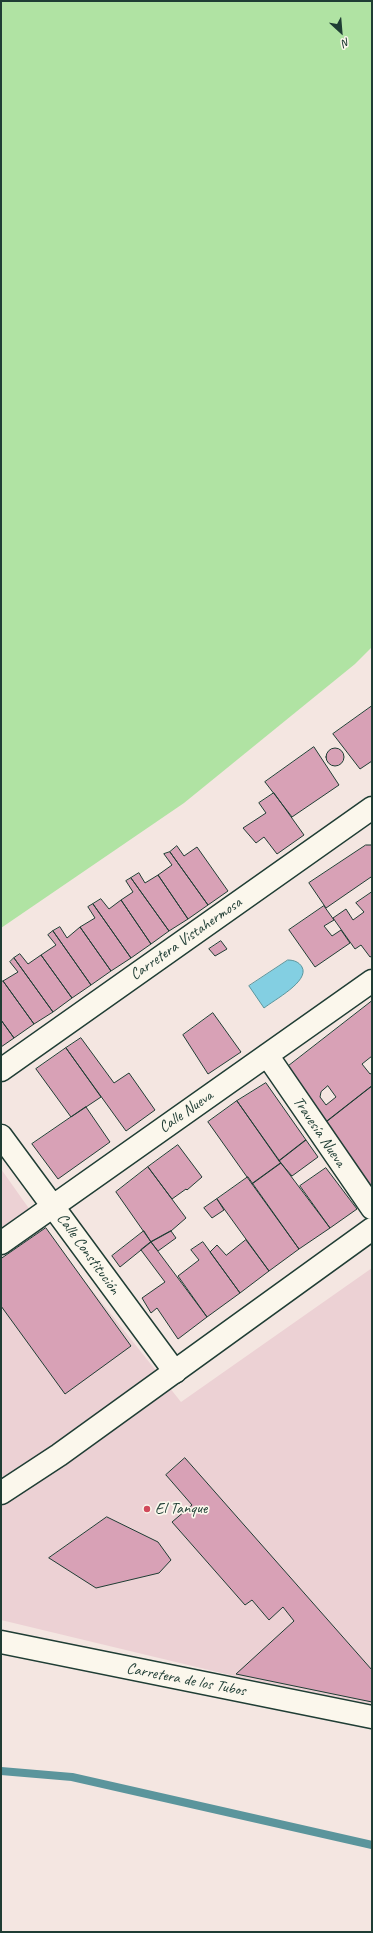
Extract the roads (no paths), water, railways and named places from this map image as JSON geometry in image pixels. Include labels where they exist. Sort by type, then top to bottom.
[{"type":"street","name":"Carretera Vistahermosa","points":[[1,1070],[372,808]]},
{"type":"street","name":"Calle Nueva","points":[[1,1243],[372,981]]},
{"type":"street","name":"Travesía Nueva","points":[[267,1055],[372,1208]]},
{"type":"street","name":"Calle Constitución","points":[[1,1136],[175,1372]]},
{"type":"street","points":[[1,1493],[59,1455],[372,1229]]},
{"type":"street","name":"Carretera de los Tubos","points":[[1,1642],[372,1718]]},
{"type":"water","points":[[288,960],[292,960],[301,965],[303,972],[301,978],[290,990],[264,1008],[249,986]]},
{"type":"waterway","points":[[1,1771],[72,1777],[372,1845]]},
{"type":"place","name":"El Tanque","points":[[147,1509]]}]
